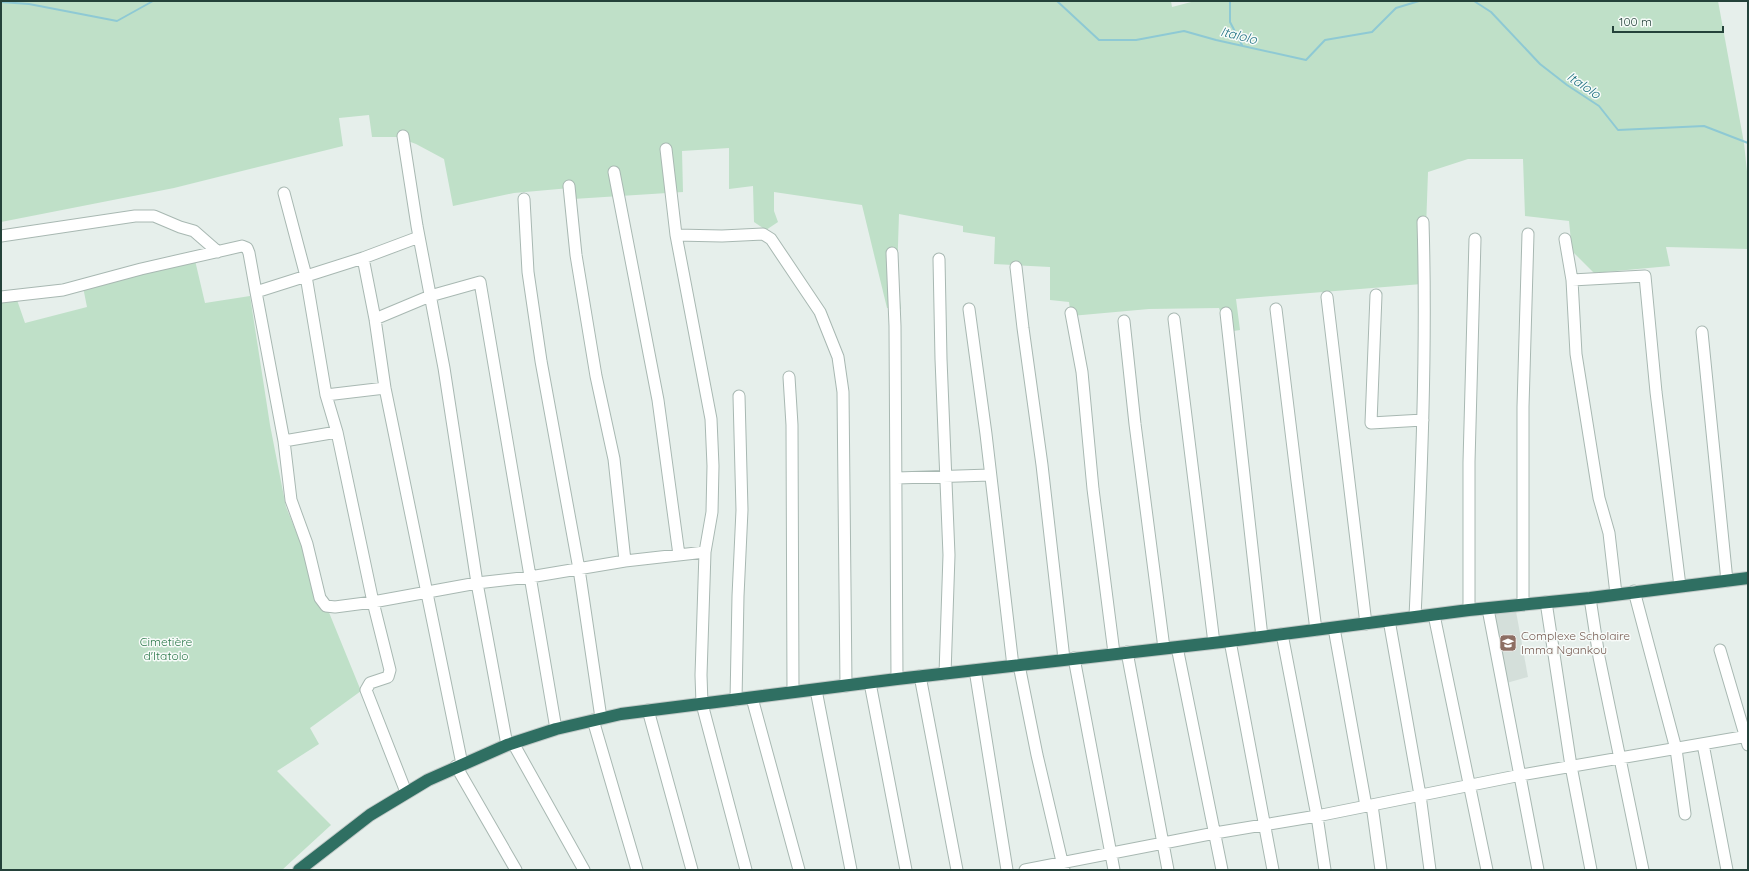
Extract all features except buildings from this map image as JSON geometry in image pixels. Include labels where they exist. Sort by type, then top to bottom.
[{"type":"highway","points":[[299,870],[370,815],[406,792],[459,765],[510,744],[597,719],[648,710],[920,676],[1016,666],[1114,653],[1214,643],[1469,610],[1590,598],[1634,591],[1748,578]]},
{"type":"street","points":[[403,136],[419,237],[444,368],[477,584],[510,744],[584,870]]},
{"type":"street","points":[[666,149],[676,235],[711,419],[712,512],[705,552],[701,675],[702,704],[746,870]]},
{"type":"street","points":[[614,172],[658,400],[679,555]]},
{"type":"street","points":[[569,186],[576,256],[596,376],[614,459],[625,561]]},
{"type":"street","points":[[284,192],[306,276],[326,395],[336,432],[390,674],[388,677],[370,683],[366,690],[406,792]]},
{"type":"street","points":[[524,199],[528,272],[579,569],[597,719],[638,870]]},
{"type":"street","points":[[1,236],[135,216],[154,216],[194,231],[218,252]]},
{"type":"street","points":[[1415,617],[1423,420],[1425,287],[1423,222]]},
{"type":"street","points":[[676,235],[722,236],[763,234],[771,239],[820,312],[835,347],[843,392],[846,686]]},
{"type":"street","points":[[1523,605],[1523,407],[1528,234]]},
{"type":"street","points":[[256,292],[363,258],[419,237]]},
{"type":"street","points":[[1469,610],[1469,462],[1475,239]]},
{"type":"street","points":[[1565,239],[1572,280],[1576,354],[1600,503],[1609,533],[1616,594]]},
{"type":"street","points":[[1,297],[63,290],[140,269],[242,246],[246,248],[249,253],[284,440],[291,500],[307,544],[320,598],[326,606],[330,607],[373,602],[625,561],[705,552]]},
{"type":"street","points":[[892,252],[895,326],[897,478],[897,679]]},
{"type":"street","points":[[363,258],[375,319],[385,388],[427,593],[459,765],[516,870]]},
{"type":"street","points":[[939,259],[941,359],[949,554],[945,674]]},
{"type":"street","points":[[1016,267],[1023,328],[1069,659],[1114,870]]},
{"type":"street","points":[[1572,280],[1645,276],[1656,392],[1680,586]]},
{"type":"street","points":[[375,319],[430,296],[480,282],[556,730]]},
{"type":"street","points":[[1376,295],[1371,423],[1423,420]]},
{"type":"street","points":[[1327,297],[1366,624]]},
{"type":"street","points":[[969,309],[1016,666],[1063,866]]},
{"type":"street","points":[[1276,309],[1296,481],[1316,630]]},
{"type":"street","points":[[1071,313],[1082,372],[1093,489],[1114,653]]},
{"type":"street","points":[[1226,313],[1262,637]]},
{"type":"street","points":[[1174,319],[1214,643]]},
{"type":"street","points":[[1124,321],[1135,424],[1164,648]]},
{"type":"street","points":[[1702,332],[1727,581]]},
{"type":"street","points":[[789,377],[792,425],[793,692]]},
{"type":"street","points":[[326,395],[385,388]]},
{"type":"street","points":[[736,700],[738,596],[742,510],[740,396]]},
{"type":"street","points":[[284,440],[336,432]]},
{"type":"street","points":[[897,478],[990,475]]},
{"type":"street","points":[[1634,591],[1676,748],[1685,814]]},
{"type":"street","points":[[1590,598],[1599,657],[1644,870]]},
{"type":"street","points":[[1546,602],[1571,766],[1591,870]]},
{"type":"street","points":[[1488,609],[1538,870]]},
{"type":"street","points":[[1434,615],[1487,870]]},
{"type":"street","points":[[1389,620],[1420,795],[1430,870]]},
{"type":"street","points":[[1334,628],[1381,870]]},
{"type":"street","points":[[1282,634],[1317,816],[1325,870]]},
{"type":"street","points":[[1230,641],[1273,870]]},
{"type":"street","points":[[1177,647],[1222,870]]},
{"type":"street","points":[[1025,870],[1063,866],[1215,833],[1317,816],[1521,775],[1676,748],[1747,739],[1720,650]]},
{"type":"street","points":[[1127,652],[1168,870]]},
{"type":"street","points":[[975,670],[1008,870]]},
{"type":"street","points":[[920,676],[957,870]]},
{"type":"street","points":[[870,683],[906,870]]},
{"type":"street","points":[[816,690],[851,870]]},
{"type":"street","points":[[752,698],[799,870]]},
{"type":"street","points":[[648,710],[692,870]]},
{"type":"street","points":[[1703,744],[1727,870]]},
{"type":"shaded area","name":"Complexe Scholaire Imma Ngankou","points":[[1515,606],[1528,677],[1503,684],[1488,609]]},
{"type":"green space","points":[[1,1],[1171,1],[1172,7],[1195,1],[1718,1],[1744,143],[1748,181],[1748,249],[1666,247],[1670,266],[1594,273],[1572,251],[1569,221],[1525,216],[1523,159],[1468,159],[1428,172],[1425,257],[1422,284],[1236,299],[1240,330],[1227,332],[1219,308],[1149,309],[1071,316],[1069,302],[1050,300],[1050,267],[994,264],[995,237],[963,232],[963,226],[899,214],[897,276],[901,309],[887,308],[862,205],[774,192],[774,211],[778,222],[766,230],[754,222],[753,186],[729,189],[729,148],[682,151],[683,192],[573,199],[570,188],[514,193],[453,206],[444,159],[416,144],[397,137],[372,137],[369,115],[339,118],[343,146],[174,188],[1,222]]},
{"type":"green space","name":"Cimetière d'Itatolo","points":[[194,256],[205,303],[250,296],[270,425],[286,507],[361,691],[310,728],[319,744],[277,771],[331,825],[282,870],[1,870],[1,299],[16,297],[25,323],[87,307],[83,287]]},
{"type":"waterway","name":"Italolo","points":[[1,2],[29,4],[117,21],[153,1]]},
{"type":"waterway","name":"Italolo","points":[[1051,1],[1057,1],[1099,40],[1136,40],[1184,31],[1216,40],[1306,60],[1325,40],[1372,32],[1396,8],[1419,1]]},
{"type":"waterway","points":[[1230,1],[1230,22],[1242,45]]},
{"type":"waterway","name":"Italolo","points":[[1474,1],[1491,12],[1540,64],[1567,85],[1599,106],[1618,130],[1704,126],[1748,143]]},
{"type":"place","name":"Complexe Scholaire Imma Ngankou","points":[[1508,643]]}]
